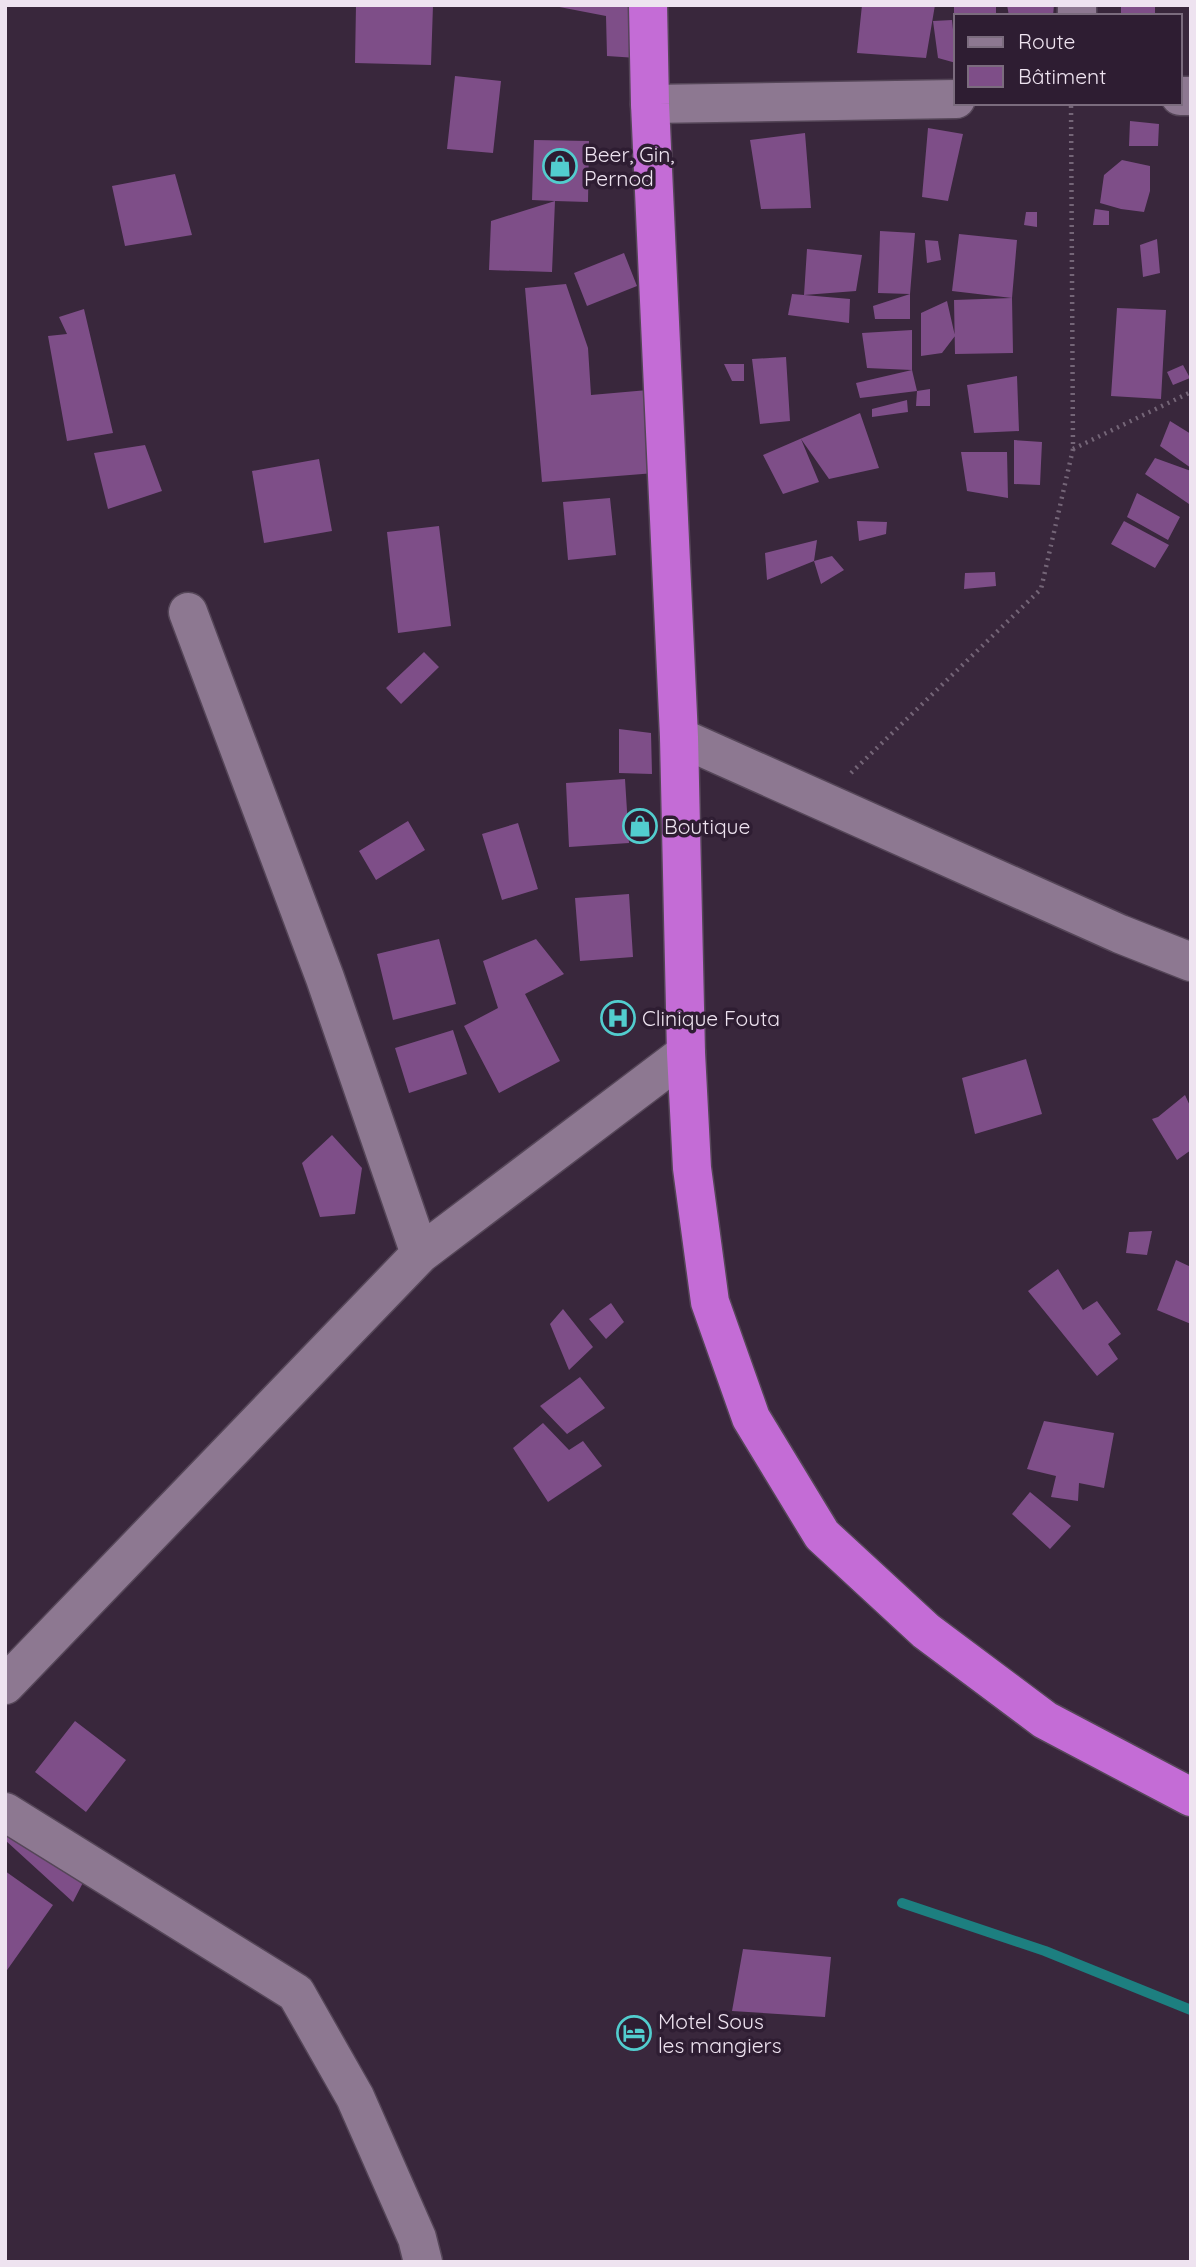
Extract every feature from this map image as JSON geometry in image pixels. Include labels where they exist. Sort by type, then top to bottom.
[{"type":"highway","points":[[648,5],[650,104],[679,737],[686,1053],[692,1168],[710,1302],[751,1418],[822,1535],[926,1631],[1045,1720],[1191,1797]]},
{"type":"street","points":[[650,104],[954,99]]},
{"type":"street","points":[[188,612],[320,965],[420,1254]]},
{"type":"street","points":[[679,737],[1120,934],[1191,962]]},
{"type":"street","points":[[5,1685],[420,1254],[686,1053]]},
{"type":"street","points":[[5,1812],[296,1993],[355,2097],[417,2238],[423,2262]]},
{"type":"path","points":[[822,800],[1041,589],[1073,449],[1071,105]]},
{"type":"path","points":[[1073,449],[1191,392]]},
{"type":"building","points":[[356,5],[433,5],[431,65],[355,63]]},
{"type":"building","points":[[549,5],[635,5],[637,58],[607,56],[606,16]]},
{"type":"building","points":[[862,5],[935,5],[926,58],[857,53]]},
{"type":"building","points":[[1007,5],[1054,5],[1053,14],[1009,14]]},
{"type":"building","points":[[1121,5],[1155,5],[1155,14],[1121,14]]},
{"type":"building","points":[[954,6],[996,6],[996,14],[954,14]]},
{"type":"building","points":[[952,20],[954,62],[938,58],[933,21]]},
{"type":"building","points":[[455,76],[501,81],[493,153],[447,149]]},
{"type":"building","points":[[1130,121],[1159,124],[1158,146],[1129,146]]},
{"type":"building","points":[[928,128],[963,134],[948,201],[922,197]]},
{"type":"building","points":[[805,133],[811,208],[761,209],[750,140]]},
{"type":"building","points":[[534,140],[589,141],[588,202],[532,200]]},
{"type":"building","points":[[1122,160],[1150,166],[1150,191],[1144,212],[1100,203],[1104,175]]},
{"type":"building","points":[[175,174],[192,235],[125,246],[112,186]]},
{"type":"building","points":[[555,201],[552,272],[489,270],[491,221]]},
{"type":"building","points":[[1095,209],[1109,211],[1109,225],[1093,225]]},
{"type":"building","points":[[1026,212],[1037,212],[1037,227],[1024,225]]},
{"type":"building","points":[[880,231],[915,233],[910,294],[878,293]]},
{"type":"building","points":[[959,234],[1017,240],[1012,298],[952,291]]},
{"type":"building","points":[[1157,239],[1160,273],[1143,277],[1140,245]]},
{"type":"building","points":[[925,240],[938,241],[941,260],[927,263]]},
{"type":"building","points":[[807,249],[862,255],[856,291],[804,295]]},
{"type":"building","points":[[624,253],[637,286],[587,306],[574,273]]},
{"type":"building","points":[[566,284],[588,348],[591,395],[648,390],[655,473],[542,482],[525,288]]},
{"type":"building","points":[[792,294],[850,299],[849,323],[788,315]]},
{"type":"building","points":[[910,294],[910,319],[875,319],[873,306]]},
{"type":"building","points":[[1012,298],[1013,353],[955,354],[954,300]]},
{"type":"building","points":[[947,301],[955,336],[942,353],[921,356],[921,313]]},
{"type":"building","points":[[1117,308],[1166,310],[1161,399],[1111,396]]},
{"type":"building","points":[[84,309],[113,433],[67,441],[48,336],[67,334],[59,317]]},
{"type":"building","points":[[912,330],[912,370],[867,368],[862,333]]},
{"type":"building","points":[[786,357],[790,421],[760,424],[752,359]]},
{"type":"building","points":[[724,364],[744,364],[744,381],[732,381]]},
{"type":"building","points":[[1183,365],[1190,378],[1173,385],[1167,372]]},
{"type":"building","points":[[912,370],[917,391],[860,398],[856,383]]},
{"type":"building","points":[[1017,376],[1019,431],[974,433],[967,385]]},
{"type":"building","points":[[930,389],[930,406],[916,406],[917,391]]},
{"type":"building","points":[[907,400],[908,412],[872,417],[872,409]]},
{"type":"building","points":[[860,413],[879,468],[829,479],[801,439],[819,482],[783,494],[763,455]]},
{"type":"building","points":[[1170,421],[1191,434],[1191,468],[1160,446]]},
{"type":"building","points":[[1014,440],[1042,442],[1040,485],[1014,484]]},
{"type":"building","points":[[145,445],[162,491],[108,509],[94,453]]},
{"type":"building","points":[[961,452],[1007,452],[1008,498],[967,491]]},
{"type":"building","points":[[1155,458],[1191,471],[1189,504],[1145,474]]},
{"type":"building","points":[[319,459],[332,531],[264,543],[252,471]]},
{"type":"building","points":[[1137,493],[1180,517],[1168,540],[1127,517]]},
{"type":"building","points":[[610,498],[616,555],[568,560],[563,502]]},
{"type":"building","points":[[857,521],[887,522],[886,534],[859,541]]},
{"type":"building","points":[[1124,521],[1169,545],[1155,568],[1111,544]]},
{"type":"building","points":[[439,526],[451,626],[398,633],[387,532]]},
{"type":"building","points":[[817,540],[814,561],[767,580],[765,553]]},
{"type":"building","points":[[832,556],[844,570],[821,584],[814,561]]},
{"type":"building","points":[[995,572],[996,586],[964,589],[965,573]]},
{"type":"building","points":[[424,652],[439,667],[401,704],[386,688]]},
{"type":"building","points":[[619,729],[651,733],[652,774],[619,773]]},
{"type":"building","points":[[625,779],[629,843],[569,847],[566,783]]},
{"type":"building","points":[[408,821],[425,850],[376,880],[359,851]]},
{"type":"building","points":[[518,823],[538,889],[502,900],[482,834]]},
{"type":"building","points":[[629,894],[633,957],[580,961],[575,898]]},
{"type":"building","points":[[439,939],[456,1004],[393,1020],[377,954]]},
{"type":"building","points":[[536,939],[564,974],[525,994],[560,1061],[499,1093],[464,1026],[498,1008],[483,961]]},
{"type":"building","points":[[453,1030],[467,1074],[409,1093],[395,1048]]},
{"type":"building","points":[[1026,1059],[1042,1114],[975,1134],[962,1078]]},
{"type":"building","points":[[1185,1095],[1191,1108],[1191,1150],[1177,1160],[1152,1119]]},
{"type":"building","points":[[332,1135],[362,1168],[355,1214],[320,1217],[302,1163]]},
{"type":"building","points":[[1152,1231],[1147,1255],[1126,1253],[1129,1232]]},
{"type":"building","points":[[1176,1260],[1191,1267],[1191,1324],[1157,1310]]},
{"type":"building","points":[[1058,1269],[1083,1310],[1097,1301],[1121,1334],[1108,1344],[1118,1359],[1097,1376],[1028,1291]]},
{"type":"building","points":[[611,1303],[624,1322],[606,1339],[589,1319]]},
{"type":"building","points":[[563,1309],[593,1347],[569,1370],[550,1324]]},
{"type":"building","points":[[580,1377],[605,1408],[567,1434],[540,1406]]},
{"type":"building","points":[[1044,1421],[1114,1433],[1104,1488],[1079,1483],[1078,1501],[1051,1497],[1056,1476],[1027,1469]]},
{"type":"building","points":[[543,1423],[569,1450],[583,1441],[602,1466],[548,1502],[513,1448]]},
{"type":"building","points":[[1030,1492],[1071,1526],[1050,1549],[1012,1514]]},
{"type":"building","points":[[75,1721],[126,1760],[86,1812],[35,1772]]},
{"type":"building","points":[[5,1821],[91,1867],[73,1902],[5,1840]]},
{"type":"building","points":[[5,1871],[53,1905],[5,1973]]},
{"type":"building","points":[[743,1949],[831,1957],[825,2017],[732,2011]]},
{"type":"waterway","points":[[902,1903],[1045,1951],[1191,2010]]},
{"type":"place","name":"Beer, Gin, Pernod","points":[[560,166]]},
{"type":"place","name":"Boutique","points":[[640,826]]},
{"type":"place","name":"Clinique Fouta","points":[[618,1018]]},
{"type":"place","name":"Motel Sous les mangiers","points":[[634,2033]]}]
